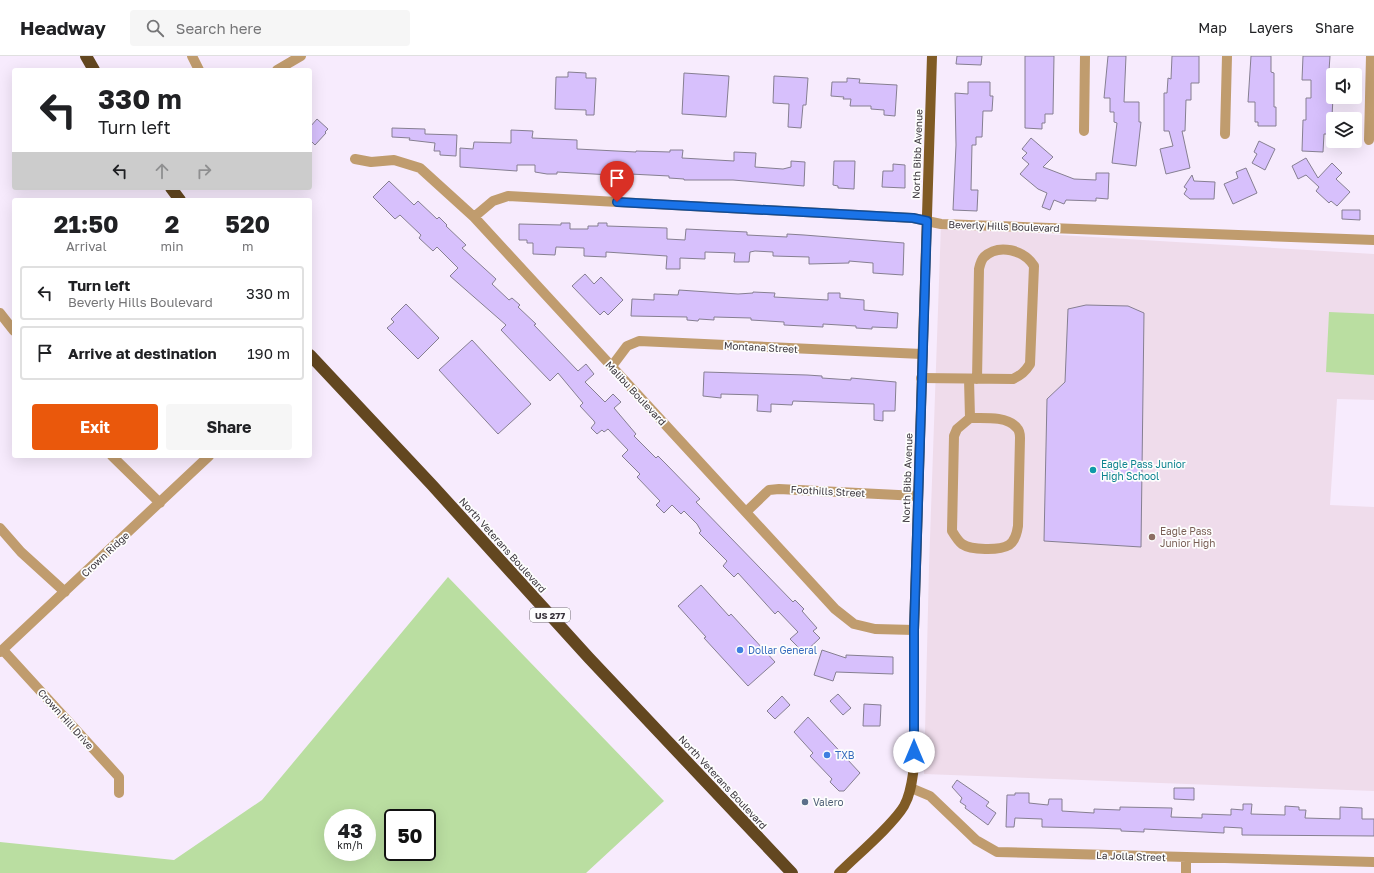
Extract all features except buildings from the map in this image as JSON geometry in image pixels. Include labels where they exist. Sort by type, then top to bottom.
[{"type":"highway","points":[[86,56],[93,68]]},
{"type":"highway","name":"North Veterans Boulevard","points":[[312,360],[432,485],[593,662],[792,873]]},
{"type":"main road","name":"North Bibb Avenue","points":[[839,873],[893,820],[904,806],[911,788],[914,767],[914,630],[932,56]]},
{"type":"street","points":[[192,56],[198,68]]},
{"type":"street","points":[[280,68],[300,56]]},
{"type":"street","points":[[1084,131],[1085,56]]},
{"type":"street","points":[[1225,134],[1227,56]]},
{"type":"street","points":[[1369,140],[1371,56]]},
{"type":"street","name":"Malibu Boulevard","points":[[355,159],[371,162],[394,160],[420,168],[474,217],[835,609],[854,624],[876,629],[914,630]]},
{"type":"street","name":"Beverly Hills Boulevard","points":[[474,217],[493,201],[508,196],[905,217],[941,224],[1374,240]]},
{"type":"street","points":[[921,378],[973,379],[1013,379],[1021,376],[1030,364],[1034,266],[1029,258],[1023,253],[1002,250],[992,251],[982,258],[979,269],[973,379],[970,418],[957,429],[954,436],[952,532],[960,542],[972,548],[1001,549],[1010,545],[1016,535],[1018,526],[1020,438],[1018,428],[997,419],[970,418]]},
{"type":"street","points":[[0,313],[12,328]]},
{"type":"street","name":"Montana Street","points":[[612,366],[627,346],[639,341],[922,354]]},
{"type":"street","points":[[114,458],[160,503]]},
{"type":"street","name":"Crown Ridge","points":[[1,651],[207,458]]},
{"type":"street","name":"Foothills Street","points":[[746,512],[769,490],[779,488],[918,496]]},
{"type":"street","points":[[0,528],[21,552],[64,592]]},
{"type":"street","name":"Crown Hill Drive","points":[[1,651],[119,777],[119,793]]},
{"type":"street","name":"La Jolla Street","points":[[911,788],[930,796],[976,840],[997,852],[1374,862]]},
{"type":"street","points":[[1186,857],[1186,873]]},
{"type":"shaded area","name":"Eagle Pass Junior High","points":[[941,224],[1043,234],[1374,254],[1374,400],[1337,399],[1330,505],[1374,507],[1374,791],[924,774],[929,567]]},
{"type":"green space","points":[[1329,312],[1374,314],[1374,375],[1326,372]]},
{"type":"green space","points":[[448,577],[664,801],[586,873],[0,873],[0,842],[174,860],[262,800]]},
{"type":"place","name":"Eagle Pass Junior High School","points":[[1093,470]]},
{"type":"place","name":"Eagle Pass Junior High","points":[[1152,537]]},
{"type":"place","name":"Dollar General","points":[[740,650]]},
{"type":"place","name":"TXB","points":[[827,755]]},
{"type":"place","name":"Valero","points":[[805,802]]},
{"type":"route","points":[[617,202],[913,218],[927,221],[914,630],[914,752]]}]
